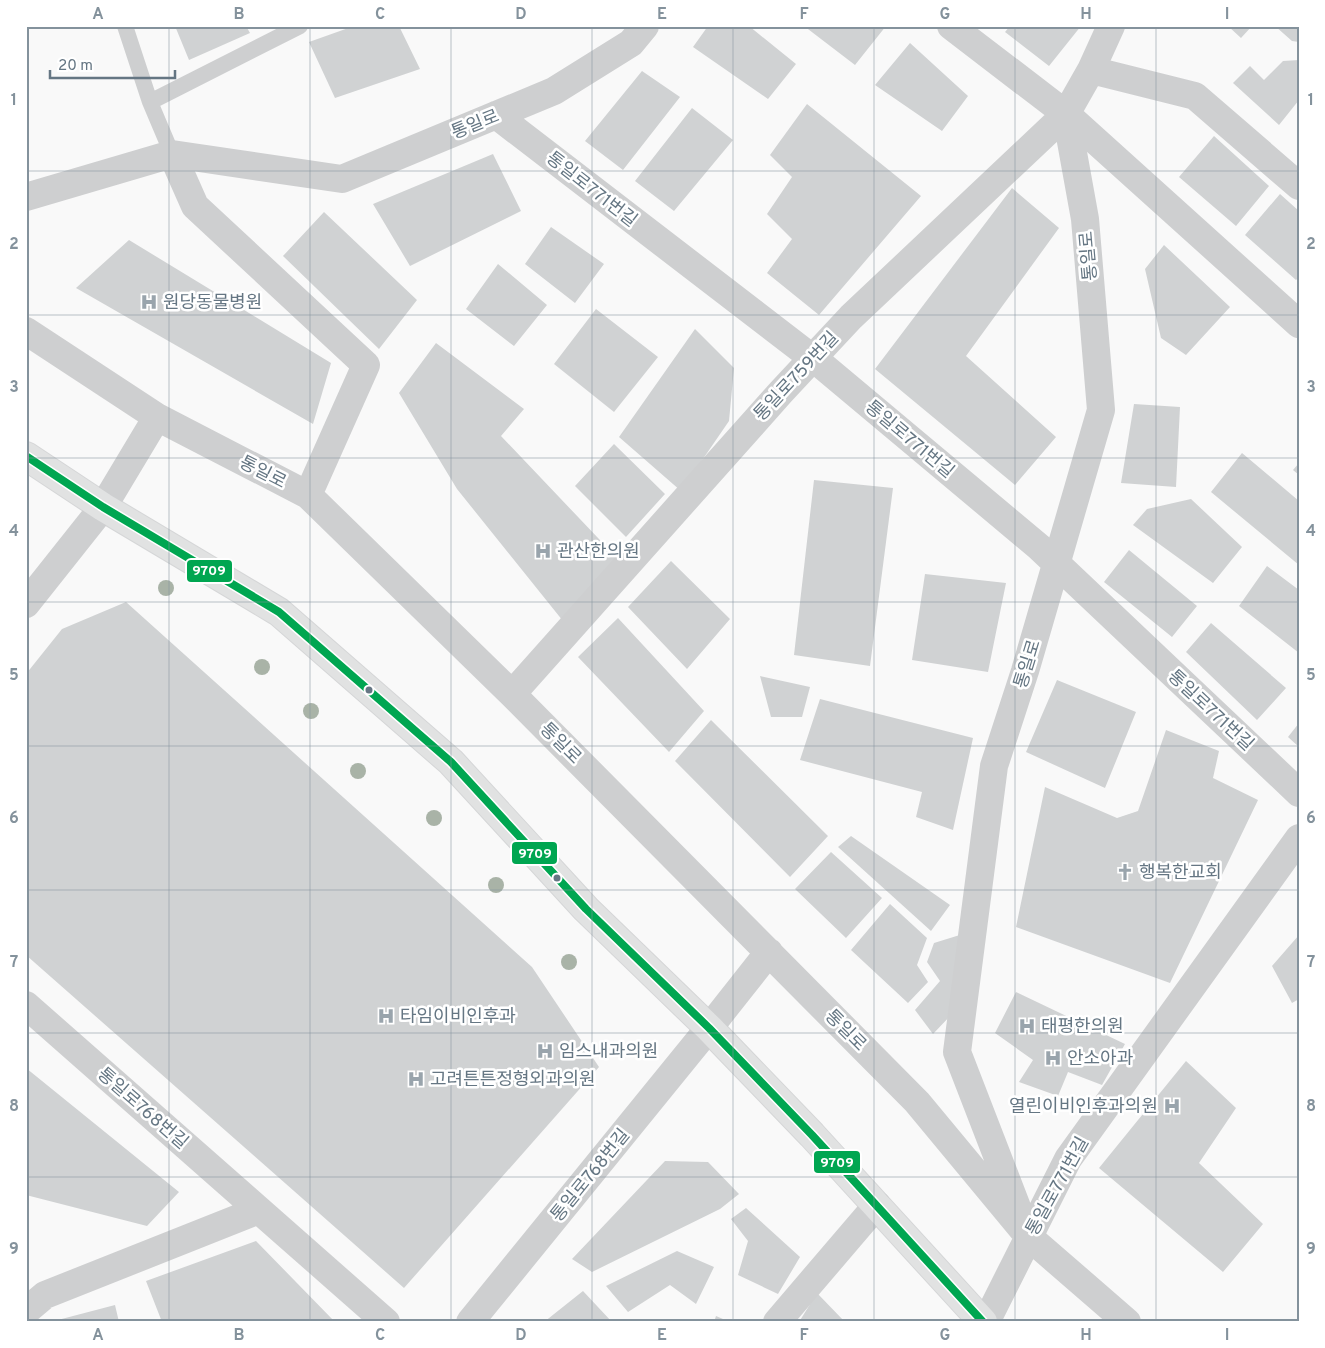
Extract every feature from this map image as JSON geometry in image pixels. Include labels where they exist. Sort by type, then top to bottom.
[{"type":"main road","points":[[26,456],[103,507],[279,612],[452,762],[586,909],[709,1028],[877,1205],[984,1322]]},
{"type":"street","name":"통일로","points":[[26,197],[172,154],[342,179],[554,91],[631,43],[645,26]]},
{"type":"street","points":[[951,26],[1066,114],[1299,324]]},
{"type":"street","name":"통일로759번길","points":[[512,694],[812,359],[851,318],[1066,114],[1091,70],[1111,26]]},
{"type":"street","points":[[1091,70],[1195,96],[1299,186]]},
{"type":"street","name":"통일로","points":[[1029,1237],[957,1052],[994,766],[1025,671],[1101,410],[1085,219],[1066,114]]},
{"type":"street","name":"통일로771번길","points":[[496,115],[812,359],[1032,541],[1299,793]]},
{"type":"street","points":[[172,154],[195,206],[366,365],[308,495]]},
{"type":"street","name":"통일로","points":[[26,331],[157,417],[308,495],[512,694],[917,1102],[1029,1237],[1127,1322]]},
{"type":"street","points":[[26,604],[103,507],[157,417]]},
{"type":"street","name":"통일로771번길","points":[[984,1322],[1068,1159],[1299,838]]},
{"type":"street","name":"통일로768번길","points":[[470,1322],[769,952]]},
{"type":"street","name":"통일로768번길","points":[[26,1005],[386,1322]]},
{"type":"street","points":[[778,1322],[877,1205]]},
{"type":"street","points":[[26,1311],[45,1295],[259,1210]]},
{"type":"lane","points":[[124,26],[150,102],[172,154]]},
{"type":"lane","points":[[150,102],[300,26]]},
{"type":"building","points":[[175,26],[246,26],[250,33],[189,60]]},
{"type":"building","points":[[354,26],[399,26],[420,69],[335,98],[309,42]]},
{"type":"building","points":[[708,26],[749,26],[796,64],[768,99],[693,47]]},
{"type":"building","points":[[804,26],[886,26],[855,65]]},
{"type":"building","points":[[1010,26],[1081,26],[1049,66],[1005,32]]},
{"type":"building","points":[[1228,26],[1252,26],[1241,38]]},
{"type":"building","points":[[1275,26],[1299,26],[1299,42],[1292,41]]},
{"type":"building","points":[[910,43],[968,96],[942,131],[875,85]]},
{"type":"building","points":[[1299,60],[1299,100],[1279,125],[1233,83],[1250,66],[1264,80],[1283,61]]},
{"type":"building","points":[[642,71],[680,97],[623,170],[585,141]]},
{"type":"building","points":[[807,104],[921,196],[819,315],[767,273],[792,239],[767,214],[792,177],[770,155]]},
{"type":"building","points":[[692,108],[733,140],[674,211],[635,181]]},
{"type":"building","points":[[1214,136],[1269,186],[1236,226],[1179,177]]},
{"type":"building","points":[[493,154],[521,211],[410,266],[373,204]]},
{"type":"building","points":[[1012,188],[1059,228],[966,356],[1056,437],[1015,485],[875,369]]},
{"type":"building","points":[[1280,194],[1299,211],[1299,277],[1296,280],[1245,235]]},
{"type":"building","points":[[324,212],[417,300],[379,349],[283,256]]},
{"type":"building","points":[[551,227],[604,264],[575,303],[525,264]]},
{"type":"building","points":[[129,240],[331,363],[313,424],[76,288]]},
{"type":"building","points":[[1164,245],[1230,307],[1186,355],[1161,338],[1145,269]]},
{"type":"building","points":[[498,264],[547,305],[514,346],[466,309]]},
{"type":"building","points":[[596,309],[658,357],[614,412],[554,364]]},
{"type":"building","points":[[695,329],[734,368],[729,421],[681,491],[619,437]]},
{"type":"building","points":[[436,343],[524,409],[501,436],[618,559],[563,621],[457,489],[399,393]]},
{"type":"building","points":[[1134,404],[1180,407],[1176,487],[1121,483]]},
{"type":"building","points":[[614,444],[665,494],[626,537],[575,486]]},
{"type":"building","points":[[1242,453],[1299,501],[1299,565],[1211,492]]},
{"type":"building","points":[[1299,463],[1299,475],[1293,470]]},
{"type":"building","points":[[814,480],[893,488],[870,666],[794,655]]},
{"type":"building","points":[[1191,499],[1242,547],[1213,583],[1133,525],[1147,509]]},
{"type":"building","points":[[1129,550],[1197,606],[1172,637],[1104,582]]},
{"type":"building","points":[[671,561],[730,619],[687,669],[628,607]]},
{"type":"building","points":[[1267,566],[1299,590],[1299,653],[1239,606]]},
{"type":"building","points":[[925,574],[1006,583],[988,672],[912,660]]},
{"type":"building","points":[[126,602],[532,967],[599,1067],[404,1288],[26,955],[26,674],[62,629]]},
{"type":"building","points":[[618,618],[704,711],[669,752],[578,657]]},
{"type":"building","points":[[1211,623],[1286,688],[1257,720],[1186,652]]},
{"type":"building","points":[[760,676],[810,687],[802,717],[771,717]]},
{"type":"building","points":[[1057,680],[1136,712],[1105,788],[1026,752]]},
{"type":"building","points":[[820,699],[973,738],[953,830],[916,817],[922,792],[800,760]]},
{"type":"building","points":[[711,720],[828,836],[790,877],[675,761]]},
{"type":"building","points":[[1299,723],[1299,747],[1288,737]]},
{"type":"building","name":"행복한교회","points":[[1166,730],[1219,751],[1213,778],[1258,800],[1170,983],[1016,927],[1045,787],[1117,818],[1138,811]]},
{"type":"building","points":[[851,836],[950,905],[931,931],[838,847]]},
{"type":"building","points":[[831,852],[882,898],[846,938],[795,889]]},
{"type":"building","points":[[890,904],[927,938],[917,965],[928,982],[908,1003],[851,950]]},
{"type":"building","points":[[963,934],[952,1014],[933,1034],[915,1010],[940,981],[927,962],[934,943]]},
{"type":"building","points":[[1299,935],[1299,999],[1292,1003],[1272,966]]},
{"type":"building","points":[[1016,992],[1125,1044],[1102,1085],[1068,1072],[1058,1096],[1019,1082],[1033,1060],[995,1033]]},
{"type":"building","points":[[1186,1061],[1236,1108],[1199,1163],[1263,1224],[1223,1272],[1099,1168]]},
{"type":"building","points":[[26,1068],[179,1192],[147,1226],[26,1195]]},
{"type":"building","points":[[665,1161],[708,1162],[739,1194],[720,1209],[592,1272],[572,1259]]},
{"type":"building","points":[[746,1208],[800,1257],[778,1294],[738,1275],[748,1241],[731,1219]]},
{"type":"building","points":[[256,1241],[335,1322],[162,1322],[146,1281]]},
{"type":"building","points":[[677,1251],[714,1267],[696,1304],[670,1285],[628,1312],[606,1286]]},
{"type":"building","points":[[583,1291],[612,1322],[544,1322]]},
{"type":"building","points":[[817,1293],[845,1322],[799,1322]]},
{"type":"building","points":[[115,1305],[119,1322],[54,1322],[54,1321]]},
{"type":"building","points":[[716,1316],[730,1322],[714,1322]]},
{"type":"transit line","name":"9709","points":[[26,456],[103,507],[279,612],[451,762],[586,909],[709,1028],[812,1135],[983,1322]]},
{"type":"place","name":"원당동물병원","points":[[149,302]]},
{"type":"place","name":"관산한의원","points":[[543,551]]},
{"type":"place","name":"행복한교회","points":[[1125,872]]},
{"type":"place","name":"타임이비인후과","points":[[386,1016]]},
{"type":"place","name":"태평한의원","points":[[1027,1026]]},
{"type":"place","name":"임스내과의원","points":[[545,1051]]},
{"type":"place","name":"안소아과","points":[[1053,1058]]},
{"type":"place","name":"고려튼튼정형외과의원","points":[[416,1079]]},
{"type":"place","name":"열린이비인후과의원","points":[[1172,1106]]}]
